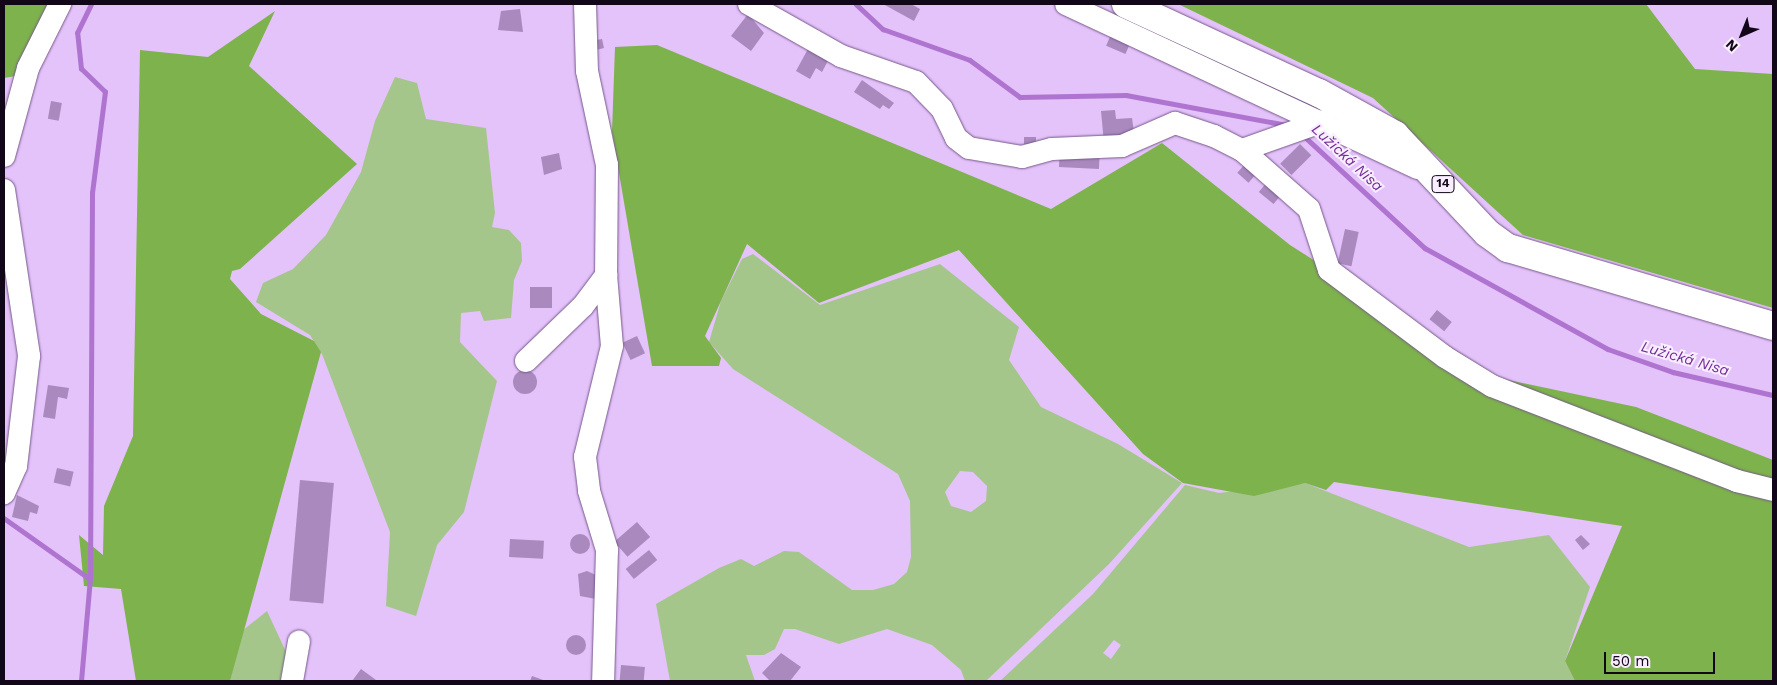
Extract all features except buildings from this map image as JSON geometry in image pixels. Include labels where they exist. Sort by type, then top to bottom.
[{"type":"main road","name":"14","points":[[1126,4],[1360,113],[1395,135],[1442,182],[1487,233],[1508,248],[1773,326]]},
{"type":"street","points":[[4,156],[28,68],[60,4]]},
{"type":"street","points":[[585,4],[587,71],[607,165],[606,275],[612,346],[585,457],[589,491],[607,550],[608,631],[603,681]]},
{"type":"street","points":[[749,4],[841,56],[916,82],[942,109],[956,138],[969,148],[1022,157],[1072,147],[1122,146],[1175,123],[1242,150],[1310,209],[1329,270],[1445,357],[1492,386],[1738,481],[1773,490]]},
{"type":"street","points":[[1066,4],[1324,121],[1442,182]]},
{"type":"street","points":[[1242,150],[1324,121]]},
{"type":"street","points":[[4,190],[29,356],[16,466],[4,493]]},
{"type":"street","points":[[526,361],[583,306],[606,275]]},
{"type":"street","points":[[292,681],[299,642]]},
{"type":"green space","points":[[4,4],[56,4],[16,76],[4,78]]},
{"type":"green space","points":[[1178,4],[1646,4],[1695,69],[1773,74],[1773,308],[1523,235],[1373,98]]},
{"type":"green space","points":[[275,11],[249,66],[357,164],[240,269],[232,271],[230,279],[261,314],[314,341],[321,352],[230,681],[136,681],[121,589],[84,586],[79,535],[103,555],[104,506],[133,436],[140,50],[208,57]]},
{"type":"green space","points":[[657,45],[1051,209],[1162,143],[1290,245],[1499,378],[1636,407],[1773,460],[1773,681],[1575,681],[1565,661],[1622,526],[1334,482],[1326,490],[1305,483],[1254,496],[1183,483],[1143,454],[959,250],[819,303],[747,244],[705,336],[721,358],[719,366],[652,366],[612,132],[615,47]]},
{"type":"green space","points":[[395,77],[417,83],[426,119],[486,128],[495,213],[492,227],[509,230],[521,243],[522,261],[514,280],[511,318],[484,321],[480,311],[461,313],[460,342],[497,381],[464,512],[437,545],[416,616],[386,606],[390,532],[322,354],[310,335],[256,302],[263,283],[293,269],[326,235],[361,172],[375,121]]},
{"type":"green space","points":[[753,254],[820,305],[940,264],[1019,327],[1009,360],[1041,407],[1118,444],[1182,483],[1109,564],[986,681],[965,681],[961,670],[932,645],[887,629],[839,644],[795,629],[784,629],[775,649],[764,655],[746,655],[755,681],[670,681],[656,604],[719,568],[741,559],[754,566],[784,551],[799,552],[852,590],[873,590],[894,584],[907,572],[911,557],[910,501],[898,474],[733,369],[709,342],[721,301],[742,259]],"holes":[[[960,471],[973,472],[987,486],[986,501],[971,512],[951,506],[945,492]]]},
{"type":"green space","points":[[1305,483],[1469,547],[1549,535],[1590,587],[1565,661],[1575,681],[1000,681],[1093,594],[1185,485],[1219,493]],"holes":[[[1114,640],[1121,645],[1111,659],[1103,653]]]},
{"type":"green space","points":[[267,611],[287,654],[285,681],[230,681],[242,631]]},
{"type":"waterway","points":[[81,681],[90,579],[92,193],[105,92],[81,69],[77,33],[91,4]]},
{"type":"waterway","name":"Lužická Nisa","points":[[856,4],[883,29],[970,60],[1020,97],[1126,95],[1286,125]]},
{"type":"waterway","name":"Lužická Nisa","points":[[1304,136],[1425,248],[1608,349],[1673,372],[1773,395]]},
{"type":"waterway","points":[[4,518],[90,579]]}]
